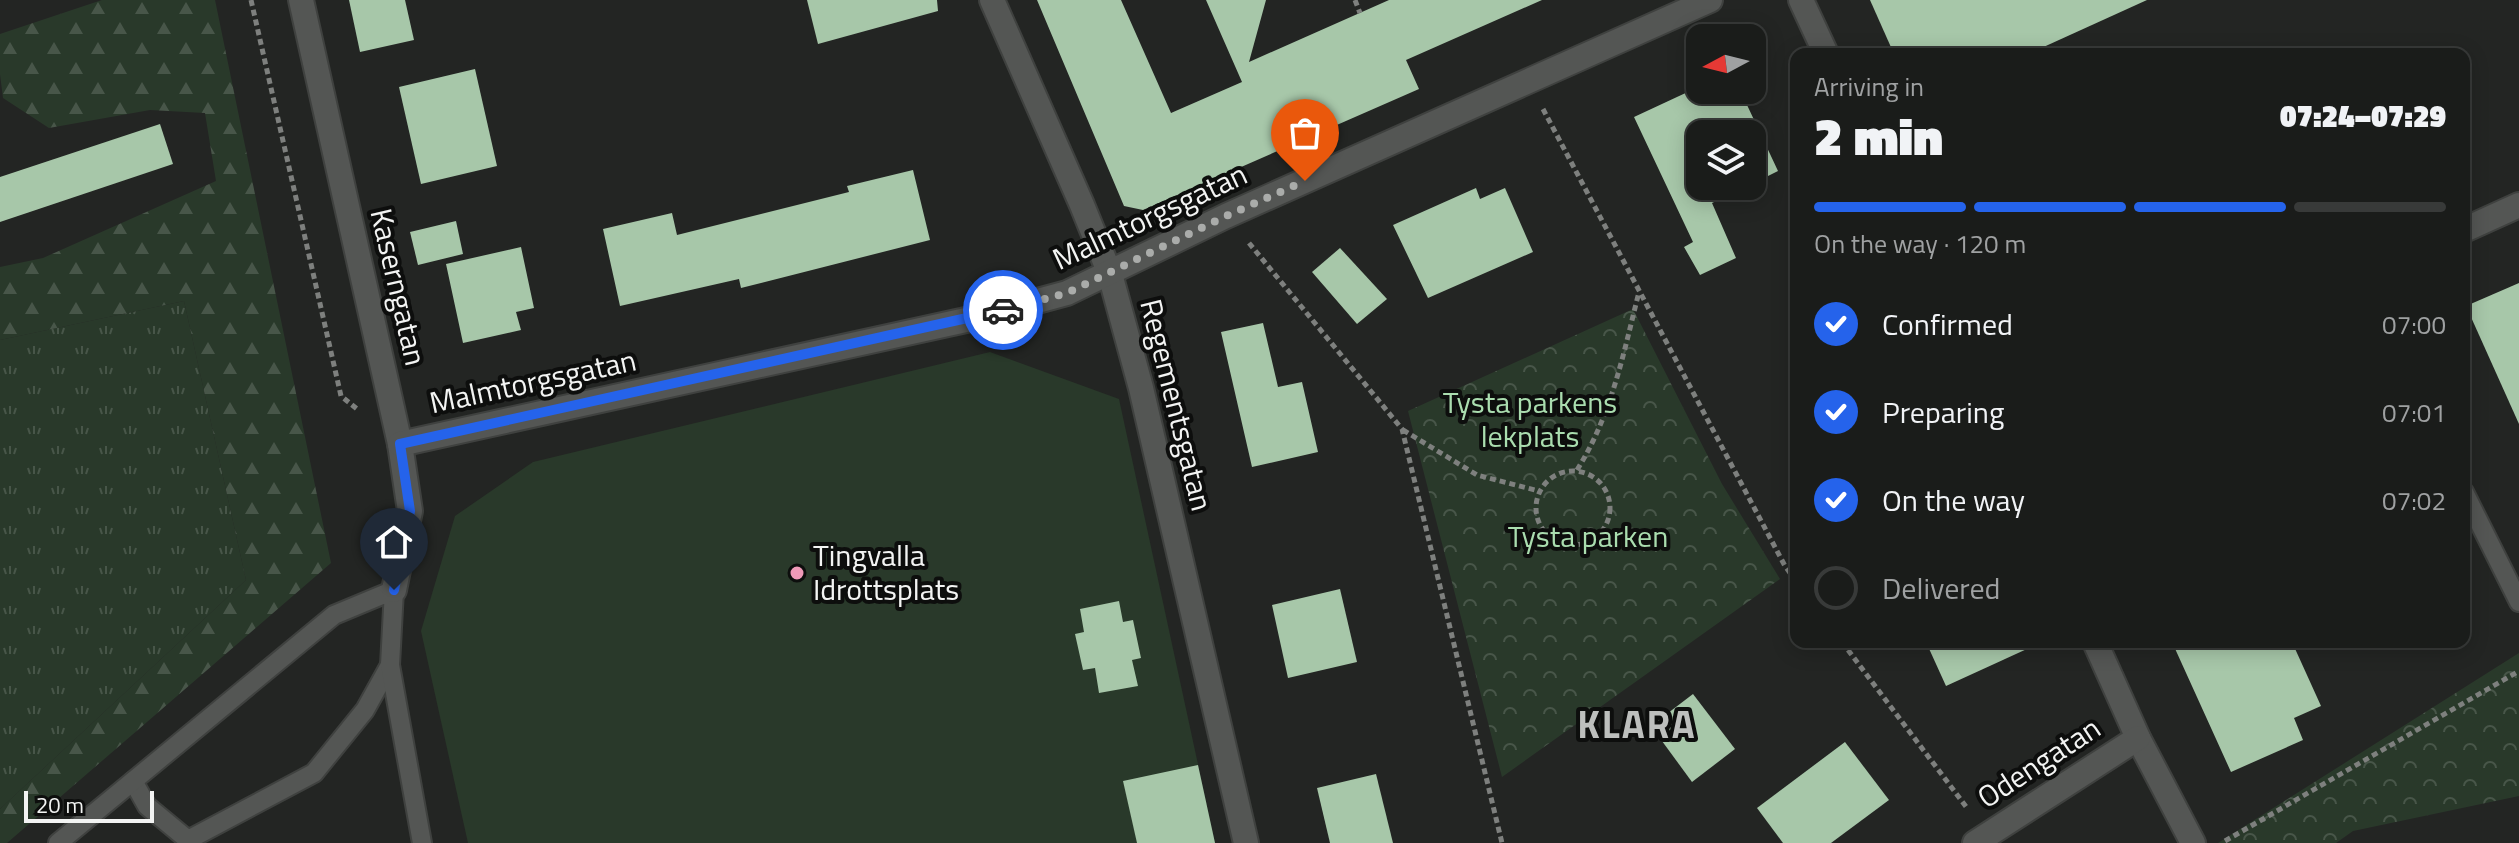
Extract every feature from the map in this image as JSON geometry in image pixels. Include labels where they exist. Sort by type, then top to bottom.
[{"type":"street","name":"Kaserngatan","points":[[301,0],[400,444],[410,511],[394,590]]},
{"type":"street","name":"Regementsgatan","points":[[992,0],[1110,274],[1141,388],[1246,843]]},
{"type":"street","name":"Malmtorgsgatan","points":[[400,444],[975,318],[1067,293],[1226,216],[1710,0]]},
{"type":"street","points":[[1801,0],[1823,48]]},
{"type":"street","points":[[2470,227],[2519,205]]},
{"type":"street","points":[[2098,648],[2138,738],[2193,843]]},
{"type":"street","name":"Odengatan","points":[[1981,839],[2138,738]]},
{"type":"lane","points":[[2470,504],[2519,602]]},
{"type":"lane","points":[[58,843],[334,615],[394,590],[390,665],[422,843]]},
{"type":"lane","points":[[133,781],[147,806],[188,840],[314,773],[365,710],[390,665]]},
{"type":"path","points":[[251,0],[341,396],[400,444]]},
{"type":"path","points":[[1355,0],[1360,13]]},
{"type":"path","points":[[1528,81],[1790,573]]},
{"type":"path","points":[[1226,216],[1402,429],[1477,475],[1539,491]]},
{"type":"path","points":[[1576,471],[1595,441],[1614,391],[1639,291]]},
{"type":"path","points":[[1402,429],[1502,843]]},
{"type":"path","points":[[1576,471],[1591,474],[1602,483],[1609,496],[1611,511],[1607,525],[1597,537],[1585,544],[1570,546],[1544,533],[1536,505],[1539,491],[1549,479],[1562,472],[1576,471]]},
{"type":"path","points":[[1846,648],[1981,839]]},
{"type":"path","points":[[2220,843],[2519,671]]},
{"type":"green space","points":[[102,0],[215,0],[331,563],[7,843],[0,843],[0,809],[246,580],[184,301],[0,340],[0,267],[43,258],[216,181],[205,113],[150,110],[49,128],[3,98],[0,34]]},
{"type":"green space","points":[[184,301],[246,580],[0,809],[0,340]]},
{"type":"green space","name":"Tysta parken","points":[[1633,309],[1722,484],[1780,579],[1502,777],[1408,411]]},
{"type":"green space","name":"Tingvalla Idrottsplats","points":[[990,352],[1119,399],[1215,843],[468,843],[421,631],[455,516],[533,462]]},
{"type":"green space","points":[[2519,653],[2519,796],[2353,831],[2336,843],[2218,843]]},
{"type":"building","points":[[349,0],[405,0],[414,40],[360,52]]},
{"type":"building","points":[[807,0],[937,0],[938,11],[818,44]]},
{"type":"building","points":[[1037,0],[1121,0],[1171,113],[1242,82],[1206,0],[1266,0],[1249,62],[1389,0],[1542,0],[1406,60],[1419,89],[1143,210],[1124,206]]},
{"type":"building","points":[[1870,0],[2147,0],[2041,48],[1891,48]]},
{"type":"building","points":[[475,69],[497,166],[421,184],[399,87]]},
{"type":"building","points":[[1686,93],[1686,104],[1747,104],[1754,120],[1686,120],[1686,200],[1718,200],[1712,203],[1736,258],[1700,275],[1684,247],[1693,242],[1634,117]]},
{"type":"building","points":[[160,124],[173,164],[0,222],[0,177]]},
{"type":"building","points":[[1766,145],[1778,171],[1766,177]]},
{"type":"building","points":[[913,170],[930,240],[741,288],[739,279],[620,306],[603,229],[672,213],[677,235],[849,192],[847,186]]},
{"type":"building","points":[[1476,188],[1480,199],[1505,188],[1533,252],[1428,298],[1393,225]]},
{"type":"building","points":[[456,221],[463,254],[418,265],[410,232]]},
{"type":"building","points":[[521,247],[534,308],[516,312],[521,330],[463,343],[446,264]]},
{"type":"building","points":[[1340,248],[1387,299],[1357,324],[1312,272]]},
{"type":"building","points":[[2519,283],[2519,424],[2470,315],[2470,304]]},
{"type":"building","points":[[1263,323],[1278,387],[1302,382],[1318,452],[1252,467],[1221,332]]},
{"type":"building","points":[[1340,589],[1357,662],[1288,678],[1272,605]]},
{"type":"building","points":[[1119,601],[1123,622],[1133,620],[1141,658],[1132,660],[1138,686],[1099,693],[1095,668],[1083,670],[1075,634],[1084,632],[1080,609]]},
{"type":"building","points":[[1929,648],[2029,648],[1946,686]]},
{"type":"building","points":[[2175,648],[2295,648],[2321,706],[2294,718],[2303,740],[2231,772]]},
{"type":"building","points":[[1693,694],[1735,749],[1692,782],[1651,726]]},
{"type":"building","points":[[1845,742],[1889,800],[1831,843],[1783,843],[1757,808]]},
{"type":"building","points":[[1198,765],[1215,843],[1137,843],[1123,781]]},
{"type":"building","points":[[1376,774],[1393,843],[1330,843],[1317,788]]},
{"type":"way so far","points":[[1003,310],[1067,293],[1305,181]]},
{"type":"place","name":"Tingvalla Idrottsplats","points":[[797,573]]},
{"type":"district","name":"KLARA","points":[[1637,725]]},
{"type":"route","points":[[394,590],[410,511],[400,444],[1003,310]]},
{"type":"park label","name":"Tysta parkens lekplats","points":[[1530,420]]}]
